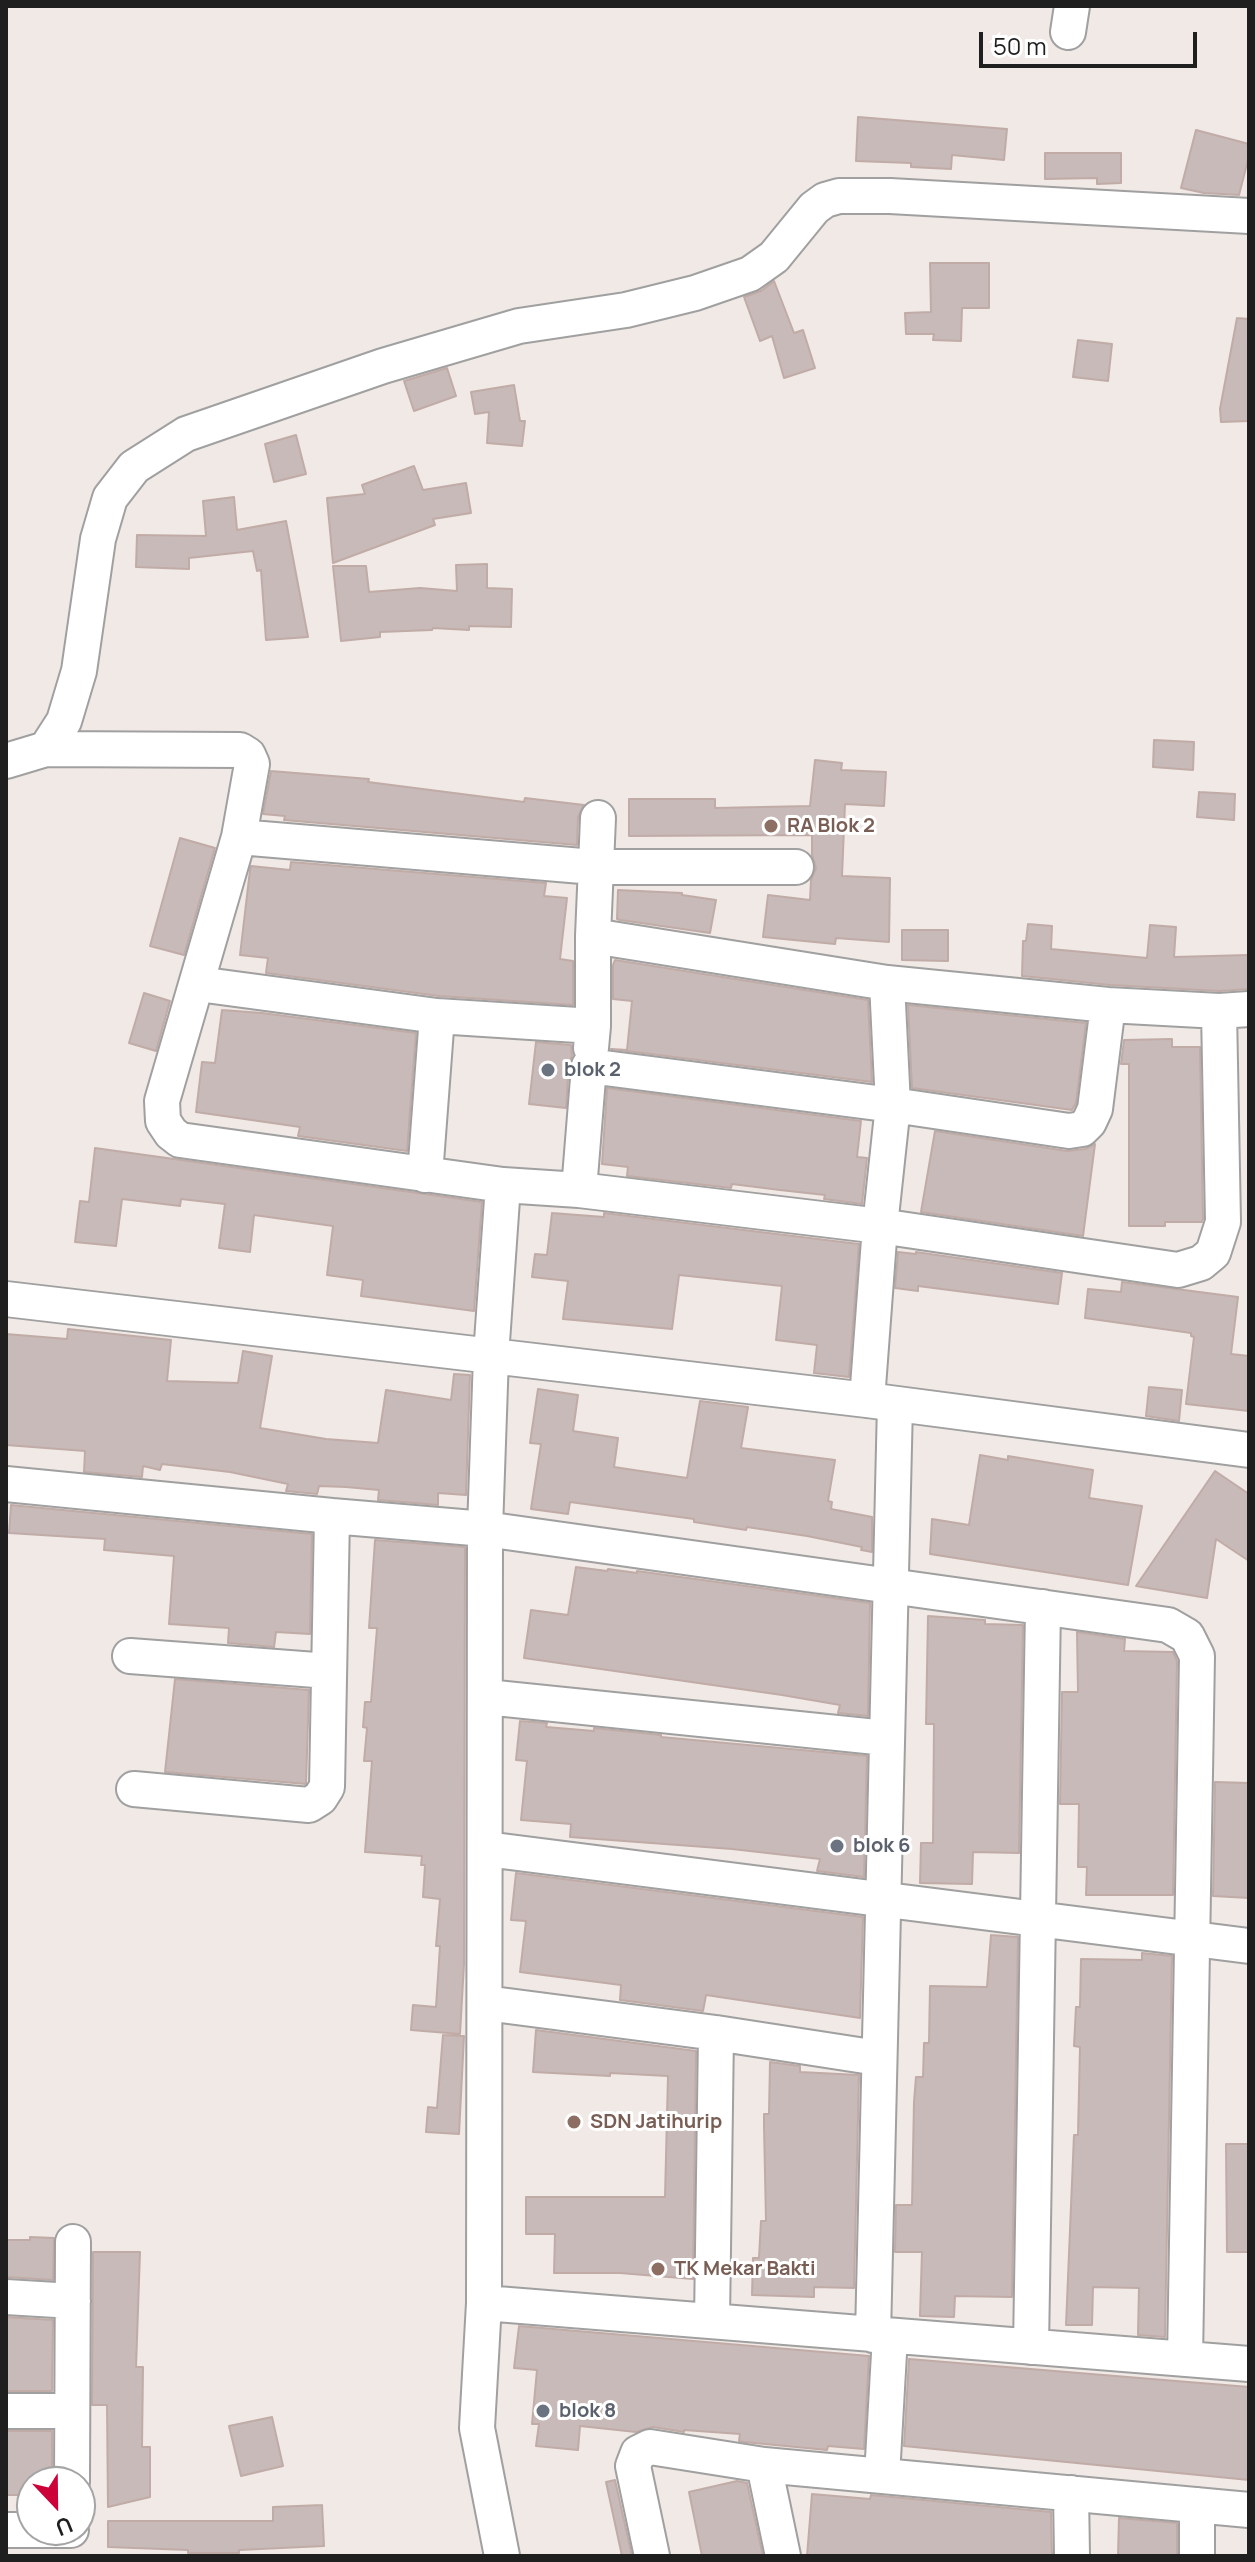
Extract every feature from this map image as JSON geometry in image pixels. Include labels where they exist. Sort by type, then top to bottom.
[{"type":"street","points":[[46,749],[64,721],[79,671],[98,539],[110,498],[134,467],[186,434],[383,366],[519,326],[626,310],[695,293],[750,274],[774,257],[814,208],[825,200],[839,196],[890,196],[1249,216]]},
{"type":"street","points":[[6,761],[46,749],[240,750],[248,755],[252,764],[239,837],[162,1101],[163,1121],[180,1140],[503,1185],[579,1190],[880,1226],[1178,1270],[1201,1263],[1213,1253],[1223,1222],[1234,1010],[1108,1005],[887,983],[593,936]]},
{"type":"street","points":[[579,1190],[593,1026],[594,867],[598,818]]},
{"type":"street","points":[[239,837],[594,867],[796,867]]},
{"type":"street","points":[[882,2476],[878,2058],[890,1586],[881,1402],[880,1226],[893,1105],[887,983]]},
{"type":"street","points":[[198,984],[437,1016],[593,1026]]},
{"type":"street","points":[[589,1066],[1069,1131],[1082,1129],[1095,1109],[1108,1005]]},
{"type":"street","points":[[425,1175],[437,1016]]},
{"type":"street","points":[[502,2556],[477,2428],[484,2303],[485,1529],[491,1356],[503,1185]]},
{"type":"street","points":[[6,1299],[881,1402],[1249,1450]]},
{"type":"street","points":[[6,1484],[485,1529],[1168,1625],[1187,1636],[1197,1656],[1185,2359]]},
{"type":"street","points":[[134,1789],[309,1805],[320,1798],[327,1787],[332,1516]]},
{"type":"street","points":[[1031,2347],[1043,1607]]},
{"type":"street","points":[[130,1656],[329,1671]]},
{"type":"street","points":[[486,1697],[886,1738]]},
{"type":"street","points":[[486,1849],[1249,1946]]},
{"type":"street","points":[[485,2003],[878,2058]]},
{"type":"street","points":[[712,2321],[716,2033]]},
{"type":"street","points":[[72,2466],[73,2242]]},
{"type":"street","points":[[6,2297],[73,2301]]},
{"type":"street","points":[[484,2303],[1249,2364]]},
{"type":"street","points":[[6,2411],[72,2411]]},
{"type":"street","points":[[652,2556],[633,2466],[638,2453],[650,2447],[764,2465],[1249,2510]]},
{"type":"street","points":[[764,2465],[783,2556]]},
{"type":"street","points":[[1071,2493],[1072,2556]]},
{"type":"street","points":[[1197,2505],[1197,2556]]},
{"type":"building","points":[[858,117],[1007,129],[1004,160],[952,155],[951,169],[911,167],[911,163],[856,161]]},
{"type":"building","points":[[1196,130],[1249,144],[1239,195],[1181,188]]},
{"type":"building","points":[[1045,153],[1121,153],[1121,183],[1097,184],[1097,178],[1045,179]]},
{"type":"building","points":[[930,263],[989,263],[989,308],[962,308],[961,341],[933,340],[934,334],[906,334],[905,313],[931,312]]},
{"type":"building","points":[[774,281],[794,333],[803,330],[815,368],[784,378],[772,336],[760,341],[744,297],[761,291]]},
{"type":"building","points":[[1237,318],[1249,319],[1249,421],[1221,422],[1220,409]]},
{"type":"building","points":[[1078,340],[1112,344],[1108,381],[1073,377]]},
{"type":"building","points":[[447,368],[456,396],[414,411],[404,381]]},
{"type":"building","points":[[514,385],[520,421],[525,421],[522,446],[487,443],[489,412],[475,414],[471,392]]},
{"type":"building","points":[[296,435],[306,474],[274,482],[265,444]]},
{"type":"building","points":[[414,466],[423,490],[466,483],[471,513],[433,519],[435,525],[333,563],[327,498],[365,494],[362,485]]},
{"type":"building","points":[[234,497],[237,530],[286,521],[308,637],[266,640],[261,570],[257,571],[253,551],[189,558],[189,569],[136,567],[137,535],[206,536],[203,501]]},
{"type":"building","points":[[487,564],[487,588],[512,589],[511,627],[469,626],[469,630],[433,628],[380,632],[380,637],[341,641],[333,566],[366,566],[369,592],[420,588],[457,591],[456,565]]},
{"type":"building","points":[[1154,740],[1194,742],[1193,770],[1153,767]]},
{"type":"building","points":[[815,760],[842,763],[841,770],[886,772],[884,806],[845,804],[842,876],[890,878],[889,942],[836,938],[835,944],[763,937],[768,895],[810,900],[811,880],[816,868],[812,855],[812,835],[629,836],[629,799],[715,799],[715,808],[810,806]]},
{"type":"building","points":[[271,771],[369,779],[368,782],[524,802],[525,798],[584,805],[578,817],[577,845],[284,820],[285,816],[263,814]]},
{"type":"building","points":[[1199,792],[1235,794],[1234,820],[1197,817]]},
{"type":"building","points":[[180,838],[215,848],[184,955],[150,946]]},
{"type":"building","points":[[291,862],[546,883],[544,896],[567,898],[560,959],[573,961],[573,1005],[439,996],[266,973],[268,958],[240,955],[250,870],[251,866],[290,870]]},
{"type":"building","points":[[618,890],[682,893],[716,900],[710,933],[617,919]]},
{"type":"building","points":[[1028,924],[1052,926],[1051,949],[1147,958],[1150,925],[1176,927],[1174,957],[1249,955],[1249,989],[1219,991],[1110,985],[1022,976],[1023,941],[1026,941]]},
{"type":"building","points":[[902,930],[948,930],[948,961],[902,960]]},
{"type":"building","points":[[615,960],[868,1000],[872,1082],[611,1049],[627,1050],[632,1001],[613,999]]},
{"type":"building","points":[[144,993],[170,1001],[156,1051],[129,1043]]},
{"type":"building","points":[[908,1005],[1086,1023],[1076,1103],[1072,1110],[912,1088]]},
{"type":"building","points":[[222,1010],[416,1033],[407,1151],[298,1136],[300,1127],[196,1112],[202,1062],[215,1063]]},
{"type":"building","points":[[1172,1039],[1172,1047],[1200,1047],[1203,1219],[1202,1222],[1165,1222],[1165,1226],[1129,1226],[1129,1064],[1121,1064],[1124,1040]]},
{"type":"building","points":[[536,1042],[571,1045],[566,1108],[529,1104]]},
{"type":"building","points":[[607,1088],[861,1121],[857,1157],[867,1158],[862,1204],[824,1199],[825,1195],[627,1176],[628,1167],[602,1164]]},
{"type":"building","points":[[935,1131],[1067,1151],[1085,1149],[1095,1144],[1083,1236],[921,1212]]},
{"type":"building","points":[[95,1148],[482,1202],[474,1311],[361,1296],[363,1280],[327,1275],[333,1226],[254,1215],[250,1252],[219,1248],[225,1204],[181,1199],[180,1206],[122,1199],[116,1246],[75,1242],[80,1201],[89,1202]]},
{"type":"building","points":[[552,1213],[604,1217],[604,1213],[859,1244],[849,1377],[814,1373],[817,1345],[776,1340],[782,1286],[679,1275],[672,1329],[563,1319],[568,1281],[532,1277],[535,1254],[547,1255]]},
{"type":"building","points":[[898,1252],[1062,1273],[1058,1304],[918,1286],[918,1291],[895,1288]]},
{"type":"building","points":[[1122,1282],[1238,1297],[1231,1354],[1249,1356],[1249,1411],[1186,1404],[1194,1337],[1191,1333],[1085,1318],[1088,1289],[1121,1292]]},
{"type":"building","points":[[68,1329],[171,1340],[167,1381],[238,1383],[243,1351],[272,1356],[260,1428],[326,1439],[378,1443],[386,1390],[451,1400],[454,1374],[470,1375],[466,1495],[438,1493],[438,1505],[378,1500],[379,1490],[319,1486],[317,1494],[286,1491],[288,1484],[230,1472],[162,1464],[160,1470],[143,1466],[142,1477],[84,1472],[85,1451],[6,1445],[6,1334],[67,1339]]},
{"type":"building","points":[[1149,1387],[1182,1390],[1179,1421],[1146,1416]]},
{"type":"building","points":[[538,1389],[578,1395],[573,1431],[618,1438],[614,1467],[687,1478],[700,1401],[748,1407],[741,1448],[835,1460],[828,1501],[832,1502],[831,1509],[872,1517],[872,1552],[861,1550],[862,1547],[807,1536],[747,1527],[746,1530],[694,1522],[694,1519],[570,1502],[568,1514],[531,1509],[541,1444],[530,1443]]},
{"type":"building","points":[[980,1455],[1008,1460],[1008,1456],[1093,1470],[1089,1498],[1142,1506],[1128,1585],[930,1554],[932,1519],[969,1525]]},
{"type":"building","points":[[1215,1471],[1249,1494],[1249,1561],[1216,1539],[1207,1598],[1136,1586]]},
{"type":"building","points":[[11,1505],[312,1534],[310,1634],[276,1632],[274,1647],[228,1643],[229,1628],[169,1624],[174,1556],[104,1550],[105,1539],[9,1533]]},
{"type":"building","points":[[375,1540],[465,1547],[464,1964],[460,2034],[411,2030],[413,2005],[436,2007],[440,1946],[436,1946],[440,1899],[423,1897],[425,1865],[421,1865],[422,1856],[365,1852],[372,1761],[364,1761],[367,1728],[363,1727],[365,1702],[371,1702],[377,1628],[369,1628]]},
{"type":"building","points":[[576,1567],[637,1571],[870,1603],[868,1716],[838,1713],[840,1705],[782,1695],[524,1658],[531,1610],[568,1615]]},
{"type":"building","points":[[928,1616],[985,1620],[985,1624],[1023,1625],[1019,1853],[973,1852],[972,1884],[920,1883],[921,1843],[933,1843],[934,1724],[926,1724]]},
{"type":"building","points":[[1077,1632],[1125,1639],[1124,1651],[1173,1652],[1177,1661],[1173,1895],[1086,1895],[1087,1867],[1078,1867],[1079,1804],[1060,1804],[1062,1692],[1078,1692]]},
{"type":"building","points":[[175,1679],[309,1690],[306,1784],[165,1772]]},
{"type":"building","points":[[520,1721],[547,1723],[546,1727],[594,1731],[594,1728],[867,1756],[864,1877],[817,1871],[820,1859],[570,1837],[571,1824],[521,1820],[527,1761],[516,1760]]},
{"type":"building","points":[[1215,1782],[1249,1783],[1249,1898],[1213,1896]]},
{"type":"building","points":[[516,1873],[863,1917],[860,2018],[706,1995],[703,2011],[620,2000],[621,1985],[520,1972],[526,1921],[511,1920]]},
{"type":"building","points":[[991,1935],[1018,1937],[1012,2297],[955,2296],[954,2317],[920,2316],[922,2252],[895,2252],[896,2205],[912,2205],[916,2077],[923,2077],[924,2043],[929,2043],[930,1986],[987,1987]]},
{"type":"building","points":[[1142,1953],[1172,1956],[1165,2337],[1138,2335],[1139,2288],[1093,2287],[1092,2325],[1066,2325],[1074,2135],[1078,2135],[1080,2047],[1074,2046],[1076,2007],[1080,2007],[1081,1959],[1142,1960]]},
{"type":"building","points":[[536,2030],[696,2051],[693,2279],[620,2273],[554,2273],[555,2234],[526,2234],[526,2197],[665,2197],[668,2076],[533,2072]]},
{"type":"building","points":[[443,2035],[464,2036],[459,2134],[426,2132],[428,2107],[437,2108]]},
{"type":"building","points":[[770,2062],[800,2066],[800,2072],[859,2075],[854,2288],[814,2287],[814,2297],[752,2295],[753,2258],[759,2258],[761,2221],[766,2221],[764,2114],[769,2114]]},
{"type":"building","points":[[1226,2144],[1249,2144],[1249,2252],[1227,2252]]},
{"type":"building","points":[[30,2237],[54,2238],[53,2280],[6,2277],[6,2240],[30,2240]]},
{"type":"building","points":[[93,2252],[140,2252],[136,2367],[143,2367],[142,2447],[150,2447],[150,2497],[108,2507],[107,2405],[92,2405]]},
{"type":"building","points":[[6,2317],[53,2320],[52,2391],[7,2391]]},
{"type":"building","points":[[519,2326],[869,2356],[864,2449],[828,2446],[827,2450],[744,2442],[739,2441],[740,2434],[684,2432],[653,2427],[636,2432],[580,2426],[578,2450],[536,2446],[539,2424],[532,2424],[537,2370],[514,2368]]},
{"type":"building","points":[[909,2359],[1249,2387],[1249,2480],[904,2446]]},
{"type":"building","points":[[272,2417],[283,2466],[241,2476],[229,2426]]},
{"type":"building","points":[[7,2431],[52,2431],[52,2466],[16,2466],[16,2495],[6,2495]]},
{"type":"building","points":[[615,2480],[632,2556],[622,2556],[606,2482]]},
{"type":"building","points":[[737,2481],[747,2483],[763,2556],[702,2556],[689,2492]]},
{"type":"building","points":[[812,2494],[870,2499],[871,2495],[1051,2512],[1052,2556],[807,2556]]},
{"type":"building","points":[[322,2505],[324,2546],[239,2550],[239,2553],[108,2547],[108,2521],[273,2521],[273,2507]]},
{"type":"building","points":[[1119,2518],[1177,2523],[1177,2556],[1118,2556]]},
{"type":"place","name":"RA Blok 2","points":[[771,826]]},
{"type":"place","name":"blok 2","points":[[548,1070]]},
{"type":"place","name":"blok 6","points":[[837,1846]]},
{"type":"place","name":"SDN Jatihurip","points":[[574,2122]]},
{"type":"place","name":"TK Mekar Bakti","points":[[658,2269]]},
{"type":"place","name":"blok 8","points":[[543,2411]]}]
